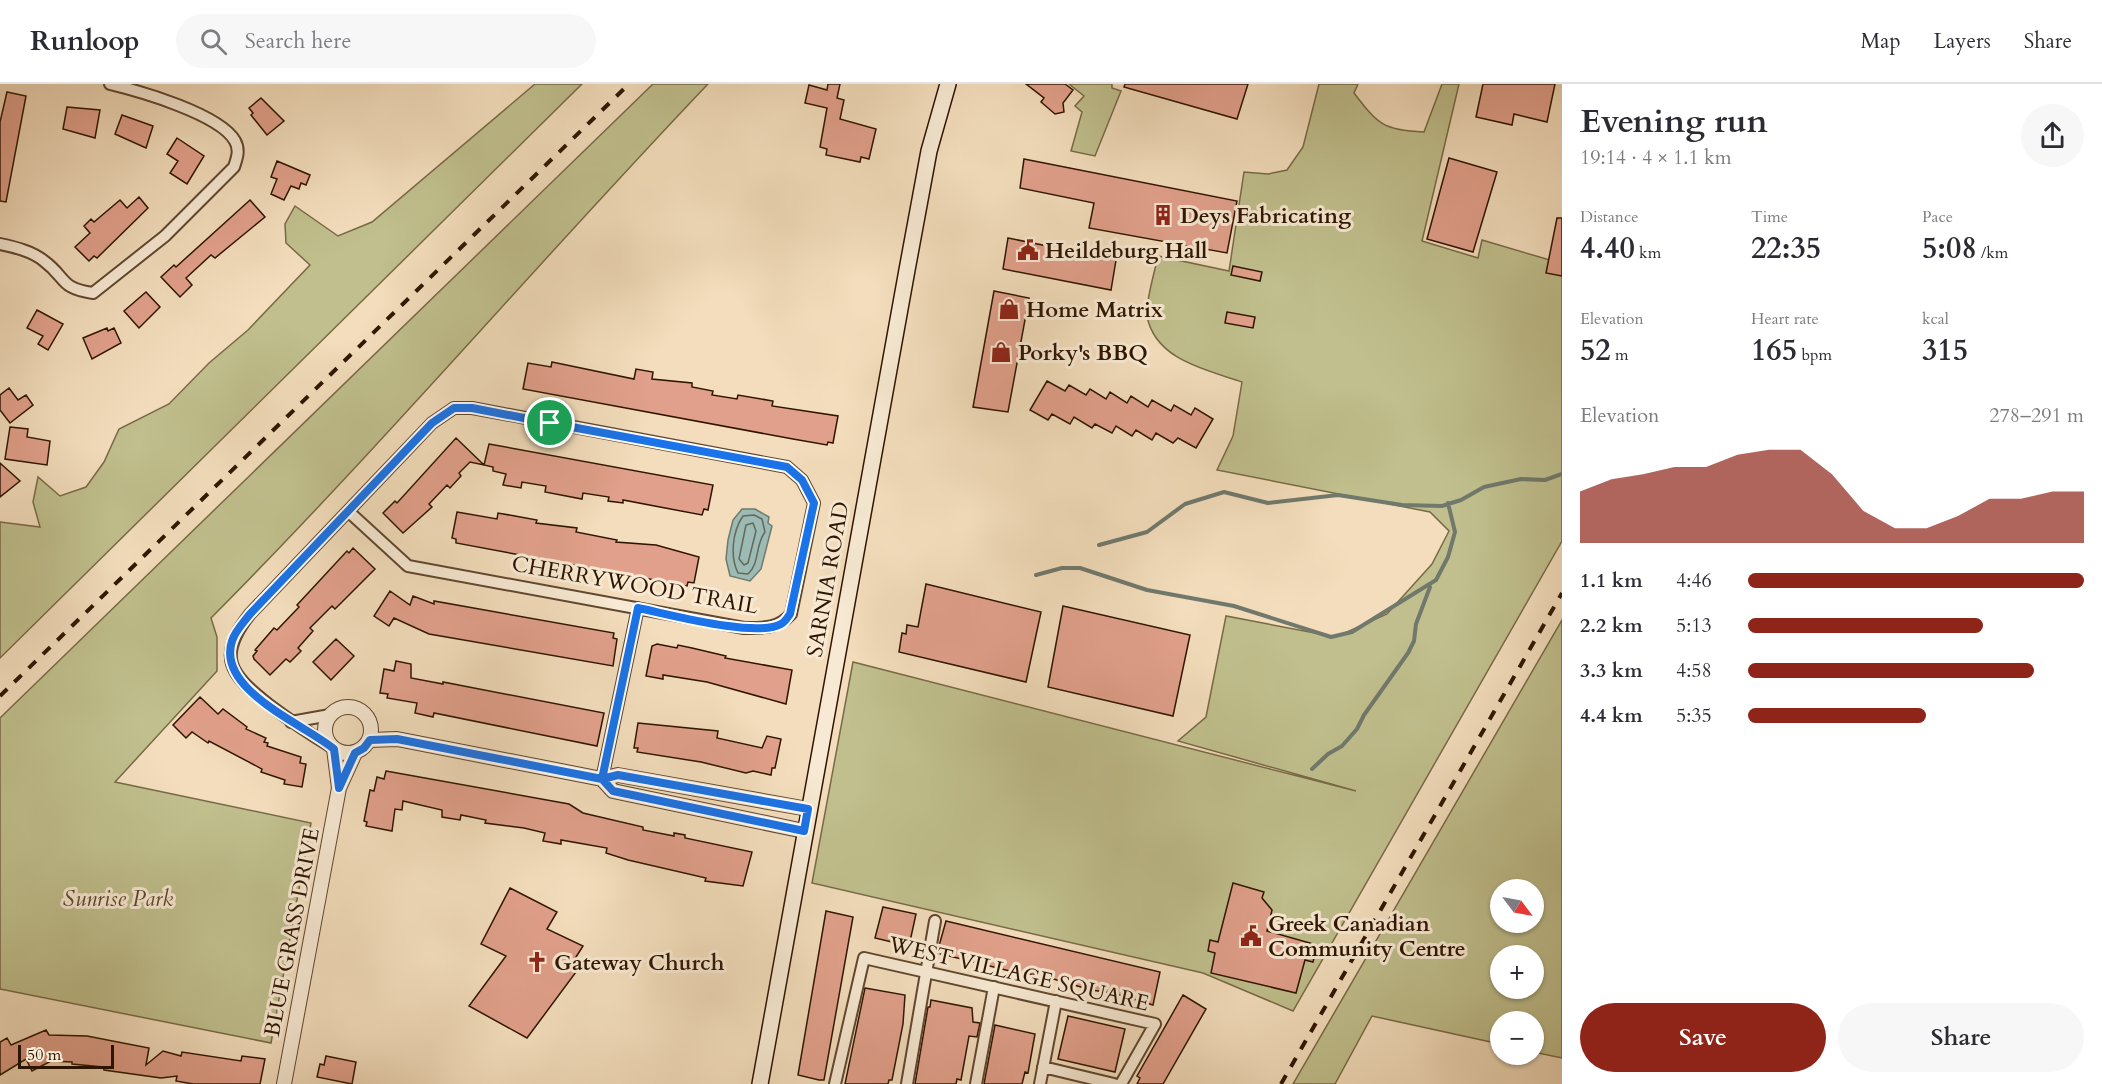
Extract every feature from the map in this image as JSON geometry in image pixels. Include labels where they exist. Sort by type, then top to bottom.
[{"type":"main road","name":"SARNIA ROAD","points":[[760,1084],[929,151],[948,84]]},
{"type":"street","points":[[0,244],[20,249],[44,261],[73,290],[93,293],[165,236],[234,168],[238,154],[235,140],[222,129],[184,108],[149,94],[110,84]]},
{"type":"street","name":"CHERRYWOOD TRAIL","points":[[332,747],[291,722],[240,682],[232,664],[232,641],[250,614],[348,511],[432,423],[454,408],[472,408],[787,467],[802,480],[814,503],[790,614],[783,624],[765,628],[744,628],[408,566],[348,511]]},
{"type":"street","points":[[602,779],[638,608]]},
{"type":"street","points":[[291,722],[330,715],[345,707],[353,707],[363,711],[370,724],[370,740],[364,748],[355,753],[344,754],[332,747],[324,730],[330,715]]},
{"type":"street","points":[[370,724],[397,739]]},
{"type":"street","points":[[370,740],[397,739],[602,779],[618,775],[808,809]]},
{"type":"street","name":"BLUE GRASS DRIVE","points":[[332,747],[339,788]]},
{"type":"street","name":"BLUE GRASS DRIVE","points":[[284,1084],[339,788],[355,753]]},
{"type":"street","points":[[602,779],[613,791],[804,831]]},
{"type":"street","points":[[906,1084],[935,921]]},
{"type":"street","name":"WEST VILLAGE SQUARE","points":[[835,1084],[864,958],[1155,1024],[1121,1084]]},
{"type":"street","points":[[976,1084],[994,987]]},
{"type":"street","points":[[1040,1084],[1056,1001]]},
{"type":"street","points":[[1043,1067],[1114,1084]]},
{"type":"green space","points":[[535,84],[582,84],[0,658],[0,522],[40,527],[33,502],[38,477],[60,496],[86,487],[104,462],[119,429],[169,404],[209,363],[248,330],[310,265],[286,243],[285,224],[295,206],[338,236],[372,222]]},
{"type":"green space","name":"Sunrise Park","points":[[653,84],[708,84],[337,487],[211,618],[217,637],[217,671],[115,782],[311,823],[271,1043],[0,989],[0,718]]},
{"type":"green space","points":[[1069,84],[1112,84],[1112,88],[1121,91],[1095,156],[1071,151],[1082,112],[1075,106],[1084,96]]},
{"type":"green space","points":[[1319,84],[1358,84],[1354,93],[1369,112],[1382,123],[1399,129],[1424,132],[1442,84],[1459,84],[1422,241],[1478,258],[1482,240],[1553,261],[1562,259],[1562,541],[1293,1011],[1203,973],[812,883],[853,662],[1356,791],[1178,741],[1206,717],[1226,616],[1336,637],[1387,614],[1432,564],[1449,531],[1430,512],[1217,470],[1233,436],[1242,382],[1184,361],[1171,353],[1152,331],[1147,316],[1149,295],[1158,256],[1229,271],[1244,172],[1268,174],[1287,170],[1303,147]]},
{"type":"green space","points":[[1562,620],[1562,1058],[1544,1054],[1544,1011],[1490,1011],[1490,1042],[1372,1016],[1335,1084],[1293,1084]]},
{"type":"water","points":[[742,509],[755,509],[769,517],[768,523],[772,526],[761,569],[750,581],[730,576],[726,559],[733,520]]},
{"type":"building","points":[[828,84],[840,84],[837,98],[844,100],[840,119],[876,129],[869,159],[861,157],[860,162],[826,155],[827,149],[820,147],[827,108],[805,103],[809,85],[827,90]]},
{"type":"building","points":[[1026,84],[1065,84],[1073,90],[1063,103],[1064,112],[1055,114],[1041,102],[1044,98]]},
{"type":"building","points":[[1125,84],[1248,84],[1237,119],[1124,87]]},
{"type":"building","points":[[1483,84],[1555,84],[1547,122],[1514,114],[1512,125],[1476,117]]},
{"type":"building","points":[[7,92],[26,96],[6,202],[0,201],[0,122]]},
{"type":"building","points":[[261,98],[284,121],[267,135],[251,115],[253,113],[249,108]]},
{"type":"building","points":[[67,107],[100,110],[95,138],[63,129]]},
{"type":"building","points":[[122,115],[153,126],[146,148],[115,134]]},
{"type":"building","points":[[177,138],[204,156],[187,184],[170,173],[178,161],[167,154]]},
{"type":"building","points":[[1449,158],[1497,172],[1473,252],[1427,239]]},
{"type":"building","name":"Deys Fabricating","points":[[1024,159],[1237,201],[1227,253],[1089,228],[1094,203],[1020,188]]},
{"type":"building","points":[[277,161],[310,175],[306,185],[301,183],[299,189],[291,186],[284,200],[271,194],[277,179],[271,177]]},
{"type":"building","points":[[139,197],[148,208],[97,258],[94,256],[89,261],[75,247],[90,233],[84,226],[91,219],[94,222],[120,200],[127,208]]},
{"type":"building","points":[[250,200],[265,217],[215,258],[211,255],[186,278],[192,285],[180,297],[161,277],[174,265],[176,267]]},
{"type":"building","points":[[1557,218],[1562,218],[1562,276],[1546,273]]},
{"type":"building","points":[[1008,238],[1116,260],[1111,290],[1003,269]]},
{"type":"building","points":[[1233,266],[1262,272],[1260,281],[1231,275]]},
{"type":"building","points":[[994,291],[1029,298],[1008,412],[973,407]]},
{"type":"building","points":[[146,292],[160,307],[139,328],[124,311]]},
{"type":"building","points":[[37,310],[63,324],[48,350],[38,344],[43,336],[27,328]]},
{"type":"building","points":[[1227,312],[1255,317],[1253,328],[1225,323]]},
{"type":"building","points":[[107,328],[108,331],[114,328],[121,343],[92,359],[83,338]]},
{"type":"building","points":[[552,362],[634,379],[636,369],[653,372],[652,379],[692,383],[692,387],[713,391],[712,395],[737,399],[738,395],[773,401],[772,406],[838,416],[833,443],[828,442],[827,445],[523,389],[528,363],[551,367]]},
{"type":"building","points":[[1047,381],[1065,391],[1069,385],[1086,395],[1090,389],[1106,399],[1110,392],[1127,403],[1131,396],[1148,407],[1152,400],[1171,411],[1174,405],[1191,415],[1195,408],[1213,419],[1196,448],[1178,438],[1173,443],[1156,433],[1152,440],[1136,430],[1132,436],[1116,426],[1112,433],[1095,424],[1092,428],[1074,417],[1070,424],[1052,414],[1048,420],[1030,410]]},
{"type":"building","points":[[9,388],[18,400],[26,395],[33,405],[10,423],[0,410],[0,395]]},
{"type":"building","points":[[10,427],[28,429],[27,437],[50,441],[47,465],[5,459]]},
{"type":"building","points":[[456,438],[484,465],[470,462],[459,473],[461,476],[450,488],[447,485],[429,504],[432,507],[403,533],[383,513],[395,501],[397,503]]},
{"type":"building","points":[[489,444],[713,485],[708,510],[704,509],[702,515],[623,500],[623,503],[608,501],[609,497],[583,493],[582,499],[545,492],[546,486],[522,482],[521,488],[503,485],[506,474],[493,471],[493,467],[484,465]]},
{"type":"building","points":[[0,463],[20,481],[0,497]]},
{"type":"building","points":[[457,512],[497,519],[498,513],[537,520],[536,523],[577,528],[576,532],[617,540],[616,542],[656,545],[699,557],[694,583],[688,582],[687,586],[456,543],[456,539],[452,538]]},
{"type":"building","points":[[353,548],[375,569],[335,609],[332,606],[310,628],[313,631],[298,648],[301,651],[290,662],[286,659],[270,675],[254,659],[253,656],[257,651],[255,650],[274,628],[277,630],[299,607],[297,605],[347,551],[349,553]]},
{"type":"building","points":[[926,584],[1041,612],[1026,682],[899,652],[902,633],[906,634],[907,625],[918,627]]},
{"type":"building","points":[[390,591],[410,605],[413,596],[434,604],[434,601],[614,633],[613,638],[617,639],[613,666],[429,634],[394,618],[389,626],[374,616]]},
{"type":"building","points":[[1063,606],[1190,635],[1173,716],[1048,687]]},
{"type":"building","points":[[336,639],[354,656],[331,680],[313,662]]},
{"type":"building","points":[[657,644],[677,648],[678,645],[726,656],[725,658],[792,670],[786,704],[707,682],[663,675],[663,679],[646,676],[652,646]]},
{"type":"building","points":[[396,661],[411,664],[411,678],[604,713],[597,746],[434,713],[433,717],[415,713],[417,703],[387,698],[388,694],[380,693],[384,669],[394,671]]},
{"type":"building","points":[[200,697],[218,714],[223,709],[247,727],[246,729],[266,738],[264,742],[268,743],[267,746],[301,757],[300,763],[306,764],[302,787],[284,784],[285,780],[261,772],[262,769],[209,741],[208,743],[192,732],[186,738],[173,725]]},
{"type":"building","points":[[638,723],[718,731],[717,738],[762,748],[767,736],[781,739],[775,768],[772,768],[771,775],[753,771],[746,773],[701,762],[637,752],[638,748],[634,748]]},
{"type":"building","points":[[386,771],[569,804],[583,813],[643,827],[643,830],[674,836],[674,833],[685,835],[685,838],[752,852],[743,886],[705,881],[706,878],[628,860],[606,853],[607,848],[561,840],[561,844],[543,841],[545,833],[524,828],[485,823],[486,820],[461,815],[460,820],[442,817],[442,810],[403,801],[402,810],[395,809],[392,831],[366,826],[367,822],[364,821],[370,790],[374,791],[377,777],[384,779]]},
{"type":"building","name":"Greek Canadian Community Centre","points":[[1233,883],[1264,892],[1262,898],[1272,910],[1267,931],[1317,945],[1313,962],[1305,960],[1296,993],[1211,973],[1215,953],[1208,951],[1210,940],[1218,942]]},
{"type":"building","name":"Gateway Church","points":[[510,888],[557,912],[547,929],[583,946],[569,968],[576,972],[527,1038],[469,1006],[506,956],[481,944]]},
{"type":"building","points":[[883,907],[916,914],[909,946],[875,938]]},
{"type":"building","points":[[826,911],[853,917],[824,1080],[819,1080],[798,1075]]},
{"type":"building","points":[[946,921],[1160,972],[1153,1005],[1040,975],[1018,973],[937,953]]},
{"type":"building","points":[[865,988],[905,995],[903,1024],[892,1080],[889,1080],[888,1084],[845,1084]]},
{"type":"building","points":[[1183,995],[1206,1009],[1163,1084],[1137,1084],[1140,1078],[1137,1076]]},
{"type":"building","points":[[931,1000],[972,1008],[973,1022],[980,1023],[977,1037],[969,1036],[961,1080],[957,1079],[956,1084],[915,1084]]},
{"type":"building","points":[[1068,1016],[1125,1029],[1115,1072],[1058,1059]]},
{"type":"building","points":[[995,1025],[1035,1034],[1028,1073],[1025,1072],[1022,1084],[984,1084]]},
{"type":"building","points":[[46,1030],[49,1035],[87,1036],[149,1048],[146,1065],[163,1051],[181,1056],[182,1052],[241,1061],[242,1056],[265,1059],[260,1084],[193,1084],[176,1081],[177,1076],[161,1078],[104,1070],[103,1067],[72,1064],[72,1062],[51,1061],[32,1071],[26,1059],[0,1075],[0,1042],[7,1038],[11,1045]]},
{"type":"building","points":[[326,1056],[356,1062],[352,1084],[317,1077],[320,1064],[324,1065]]},
{"type":"waterway","points":[[1099,545],[1147,532],[1185,504],[1224,492],[1268,503],[1338,495],[1402,505],[1442,506],[1461,500],[1484,487],[1521,479],[1545,480],[1562,474]]},
{"type":"waterway","points":[[1036,575],[1062,568],[1080,568],[1147,590],[1234,606],[1331,637],[1352,632],[1436,580],[1448,557],[1455,532],[1448,503]]},
{"type":"waterway","points":[[1312,769],[1328,754],[1342,746],[1357,729],[1364,715],[1408,653],[1414,641],[1416,624],[1430,587]]},
{"type":"railway","points":[[0,696],[629,84]]},
{"type":"railway","points":[[1281,1084],[1562,593]]},
{"type":"place","name":"Deys Fabricating","points":[[1163,215]]},
{"type":"place","name":"Heildeburg Hall","points":[[1028,250]]},
{"type":"place","name":"Home Matrix","points":[[1009,309]]},
{"type":"place","name":"Porky's BBQ","points":[[1001,352]]},
{"type":"place","name":"Greek Canadian Community Centre","points":[[1251,936]]},
{"type":"place","name":"Gateway Church","points":[[537,962]]},
{"type":"route","points":[[550,423],[472,408],[454,408],[432,423],[250,614],[232,641],[231,654],[234,673],[240,682],[291,722],[334,749],[339,788],[355,753],[364,748],[370,740],[397,739],[602,779],[613,791],[804,831],[808,809],[618,775],[602,779],[638,608],[744,628],[765,628],[783,624],[790,614],[814,503],[802,480],[787,467],[550,423]]}]
